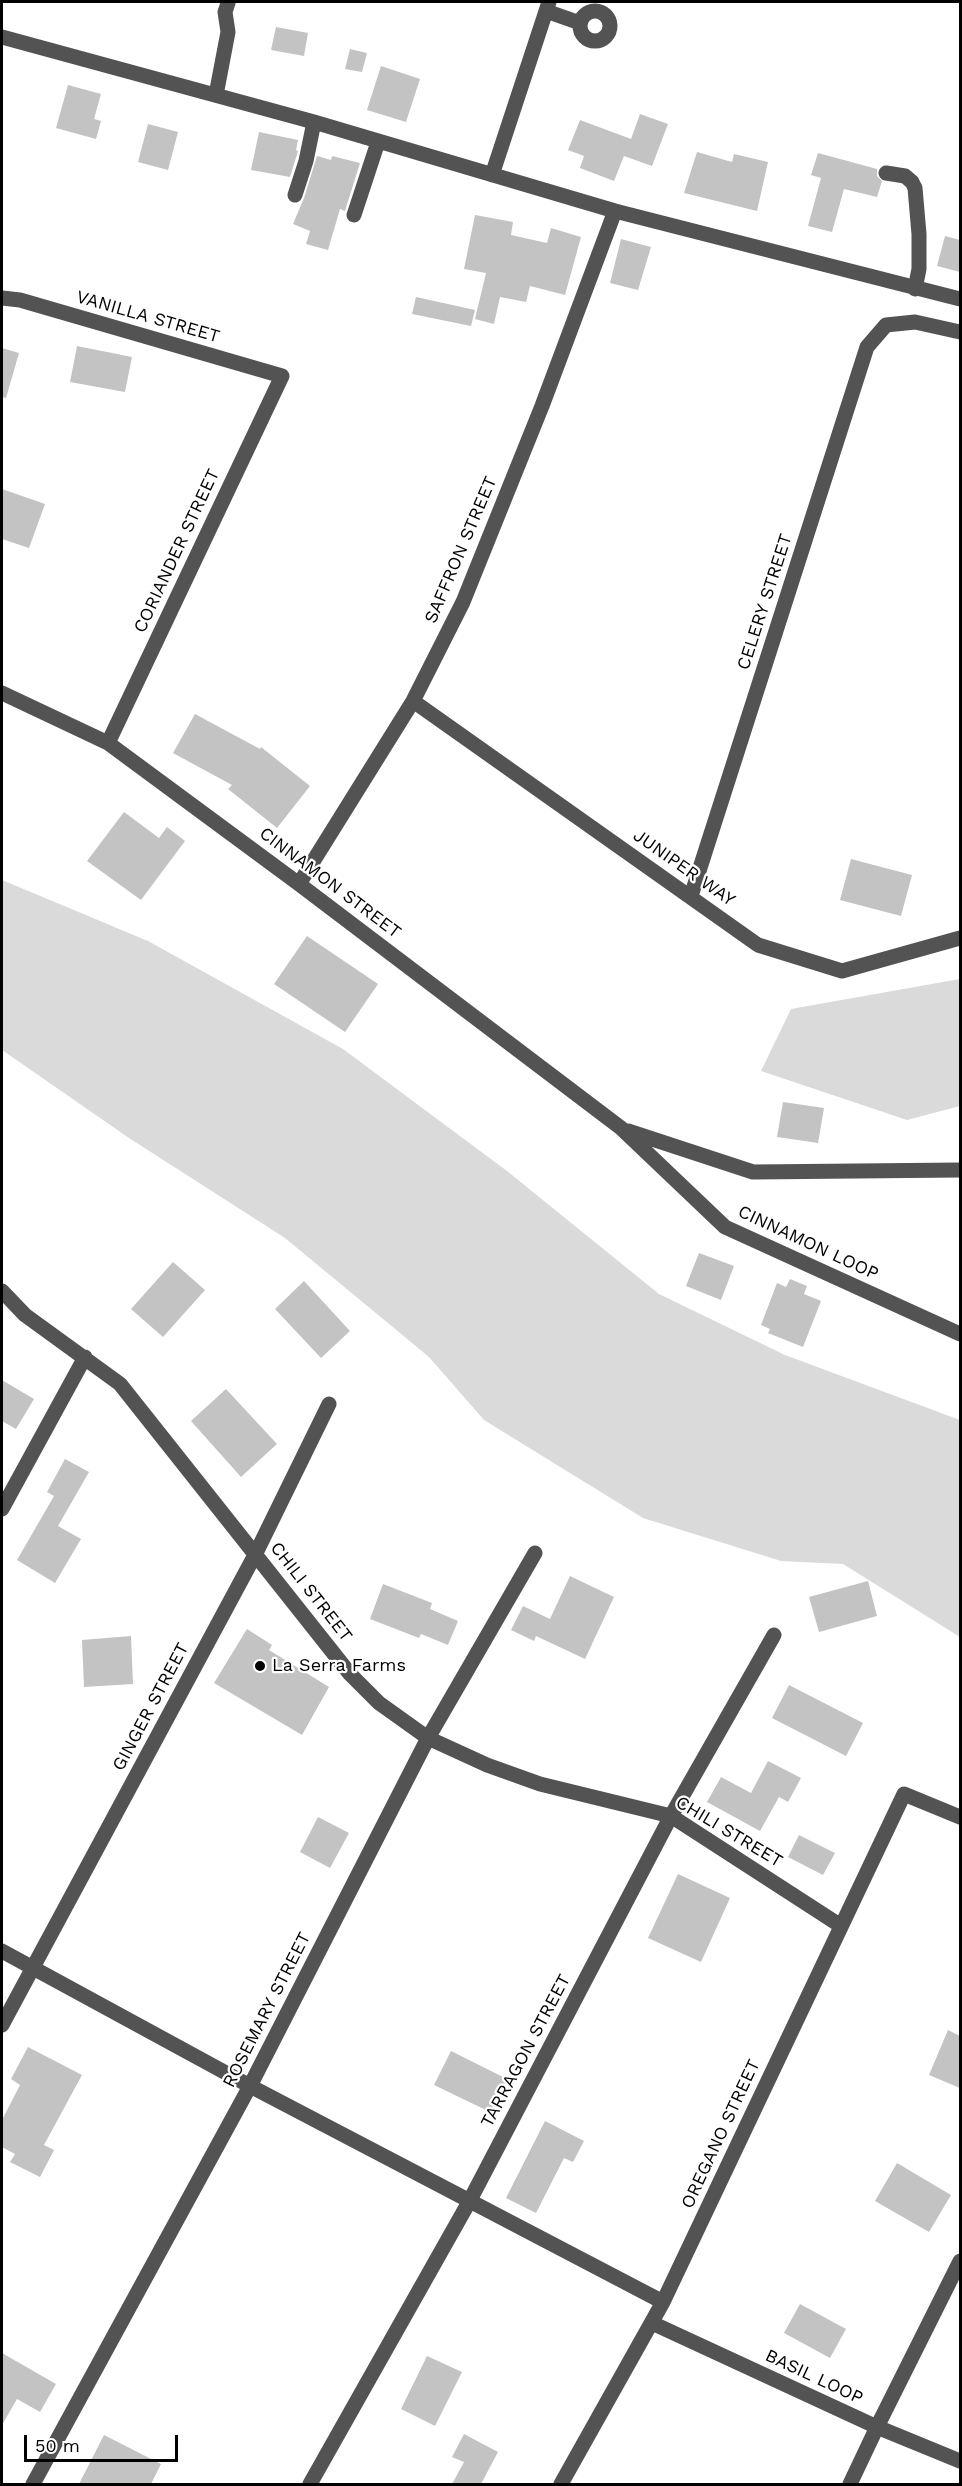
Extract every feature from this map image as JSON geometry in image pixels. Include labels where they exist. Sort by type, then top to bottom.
[{"type":"street","points":[[216,95],[228,32],[225,12],[228,3]]},
{"type":"street","points":[[492,175],[548,6],[580,22]]},
{"type":"street","points":[[2,37],[216,95],[615,211],[960,299]]},
{"type":"street","points":[[296,195],[314,123]]},
{"type":"street","points":[[354,215],[378,142]]},
{"type":"street","points":[[886,173],[905,176],[915,188],[919,269],[915,289]]},
{"type":"street","name":"SAFFRON STREET","points":[[299,884],[413,701],[464,602],[542,406],[615,211]]},
{"type":"street","name":"VANILLA STREET","points":[[2,298],[20,300],[282,376]]},
{"type":"street","name":"CELERY STREET","points":[[691,896],[867,347],[886,326],[915,322],[960,333]]},
{"type":"street","name":"CORIANDER STREET","points":[[108,743],[282,376]]},
{"type":"street","name":"CINNAMON STREET","points":[[2,693],[108,743],[299,884],[621,1128]]},
{"type":"street","name":"JUNIPER WAY","points":[[413,701],[758,945],[842,971],[959,935]]},
{"type":"street","points":[[621,1128],[753,1172],[960,1170]]},
{"type":"street","name":"CINNAMON LOOP","points":[[621,1128],[725,1227],[960,1334]]},
{"type":"street","name":"CHILI STREET","points":[[2,1291],[25,1315],[120,1384],[350,1674],[379,1704],[428,1738],[487,1765],[540,1784],[671,1816],[841,1926]]},
{"type":"street","points":[[2,1509],[85,1357]]},
{"type":"street","name":"GINGER STREET","points":[[2,2025],[256,1553],[329,1404]]},
{"type":"street","name":"ROSEMARY STREET","points":[[33,2484],[250,2086],[428,1738],[535,1553]]},
{"type":"street","name":"TARRAGON STREET","points":[[310,2484],[469,2202],[671,1816],[774,1635]]},
{"type":"street","name":"OREGANO STREET","points":[[561,2484],[663,2302],[904,1794],[960,1817]]},
{"type":"street","points":[[2,1951],[250,2086],[663,2302]]},
{"type":"street","points":[[850,2484],[876,2427],[960,2261]]},
{"type":"street","name":"BASIL LOOP","points":[[652,2323],[876,2427],[960,2462]]},
{"type":"shaded area","points":[[2,880],[148,941],[343,1049],[507,1171],[659,1294],[785,1355],[960,1420],[960,1637],[843,1564],[781,1561],[643,1518],[484,1420],[429,1357],[285,1238],[129,1138],[2,1050]]},
{"type":"shaded area","points":[[960,979],[960,1106],[907,1120],[761,1071],[791,1009]]},
{"type":"building","points":[[276,27],[308,33],[304,56],[271,50]]},
{"type":"building","points":[[350,49],[367,53],[362,72],[345,69]]},
{"type":"building","points":[[381,66],[420,79],[406,122],[367,110]]},
{"type":"building","points":[[68,85],[101,94],[94,119],[101,121],[96,139],[56,128]]},
{"type":"building","points":[[640,114],[668,124],[652,166],[624,156],[614,181],[580,168],[584,156],[568,150],[580,120],[631,139]]},
{"type":"building","points":[[148,124],[178,132],[168,170],[138,162]]},
{"type":"building","points":[[259,132],[298,140],[296,150],[298,151],[290,177],[251,170]]},
{"type":"building","points":[[697,152],[732,162],[734,154],[768,162],[757,211],[684,193]]},
{"type":"building","points":[[818,153],[877,169],[877,176],[882,181],[877,197],[844,189],[832,232],[808,226],[821,178],[811,175]]},
{"type":"building","points":[[317,156],[331,160],[332,156],[360,163],[345,211],[340,209],[328,250],[306,244],[310,231],[293,224]]},
{"type":"building","points":[[475,215],[513,222],[511,235],[547,243],[551,228],[581,237],[565,295],[530,286],[526,302],[500,297],[494,324],[475,319],[486,273],[464,269]]},
{"type":"building","points":[[945,236],[960,240],[960,272],[937,266]]},
{"type":"building","points":[[621,239],[651,247],[638,290],[610,283]]},
{"type":"building","points":[[416,297],[475,310],[471,326],[412,314]]},
{"type":"building","points":[[77,346],[132,357],[125,392],[70,382]]},
{"type":"building","points":[[2,348],[19,353],[6,398],[2,397]]},
{"type":"building","points":[[2,489],[45,504],[29,548],[2,539]]},
{"type":"building","points":[[195,714],[260,749],[261,747],[310,786],[277,828],[228,789],[232,785],[173,753]]},
{"type":"building","points":[[124,812],[159,838],[167,827],[185,841],[141,900],[87,861]]},
{"type":"building","points":[[851,859],[912,875],[901,916],[840,900]]},
{"type":"building","points":[[307,936],[378,984],[345,1032],[274,984]]},
{"type":"building","points":[[783,1102],[824,1108],[818,1143],[777,1137]]},
{"type":"building","points":[[699,1253],[734,1266],[721,1300],[686,1286]]},
{"type":"building","points":[[173,1262],[205,1290],[163,1337],[131,1309]]},
{"type":"building","points":[[790,1279],[807,1286],[804,1294],[821,1301],[803,1347],[768,1333],[770,1329],[761,1325],[777,1283],[786,1287]]},
{"type":"building","points":[[304,1281],[350,1331],[321,1358],[275,1309]]},
{"type":"building","points":[[2,1380],[34,1399],[16,1429],[2,1421]]},
{"type":"building","points":[[226,1389],[277,1444],[241,1477],[191,1421]]},
{"type":"building","points":[[65,1459],[89,1472],[58,1526],[81,1539],[55,1583],[17,1560],[54,1496],[47,1492]]},
{"type":"building","points":[[570,1576],[614,1597],[585,1659],[536,1636],[534,1641],[511,1630],[523,1606],[550,1619]]},
{"type":"building","points":[[868,1581],[877,1616],[819,1632],[809,1597]]},
{"type":"building","points":[[383,1584],[432,1603],[430,1609],[458,1621],[448,1645],[421,1634],[419,1638],[370,1619]]},
{"type":"building","name":"La Serra Farms","points":[[247,1629],[272,1645],[269,1650],[329,1687],[302,1735],[214,1683]]},
{"type":"building","points":[[131,1636],[133,1684],[84,1687],[82,1640]]},
{"type":"building","points":[[789,1685],[863,1723],[846,1756],[772,1718]]},
{"type":"building","points":[[768,1761],[801,1778],[788,1802],[779,1797],[760,1831],[707,1802],[721,1777],[751,1793]]},
{"type":"building","points":[[318,1817],[349,1833],[330,1868],[300,1852]]},
{"type":"building","points":[[799,1835],[835,1853],[823,1875],[788,1857]]},
{"type":"building","points":[[678,1874],[730,1898],[701,1962],[648,1938]]},
{"type":"building","points":[[948,2030],[960,2036],[960,2088],[929,2075]]},
{"type":"building","points":[[28,2047],[82,2075],[44,2145],[54,2150],[40,2177],[10,2162],[15,2154],[2,2147],[2,2120],[20,2085],[11,2079]]},
{"type":"building","points":[[451,2051],[507,2079],[490,2112],[434,2085]]},
{"type":"building","points":[[545,2121],[584,2141],[573,2162],[564,2158],[536,2213],[506,2198]]},
{"type":"building","points":[[897,2163],[951,2195],[929,2232],[875,2201]]},
{"type":"building","points":[[800,2304],[846,2329],[830,2358],[784,2333]]},
{"type":"building","points":[[2,2353],[56,2384],[40,2412],[17,2399],[2,2425]]},
{"type":"building","points":[[427,2356],[462,2372],[435,2426],[401,2409]]},
{"type":"building","points":[[464,2434],[498,2452],[481,2484],[452,2484],[464,2462],[452,2457]]},
{"type":"building","points":[[104,2435],[161,2464],[151,2484],[79,2484]]},
{"type":"place","name":"La Serra Farms","points":[[260,1666]]}]
